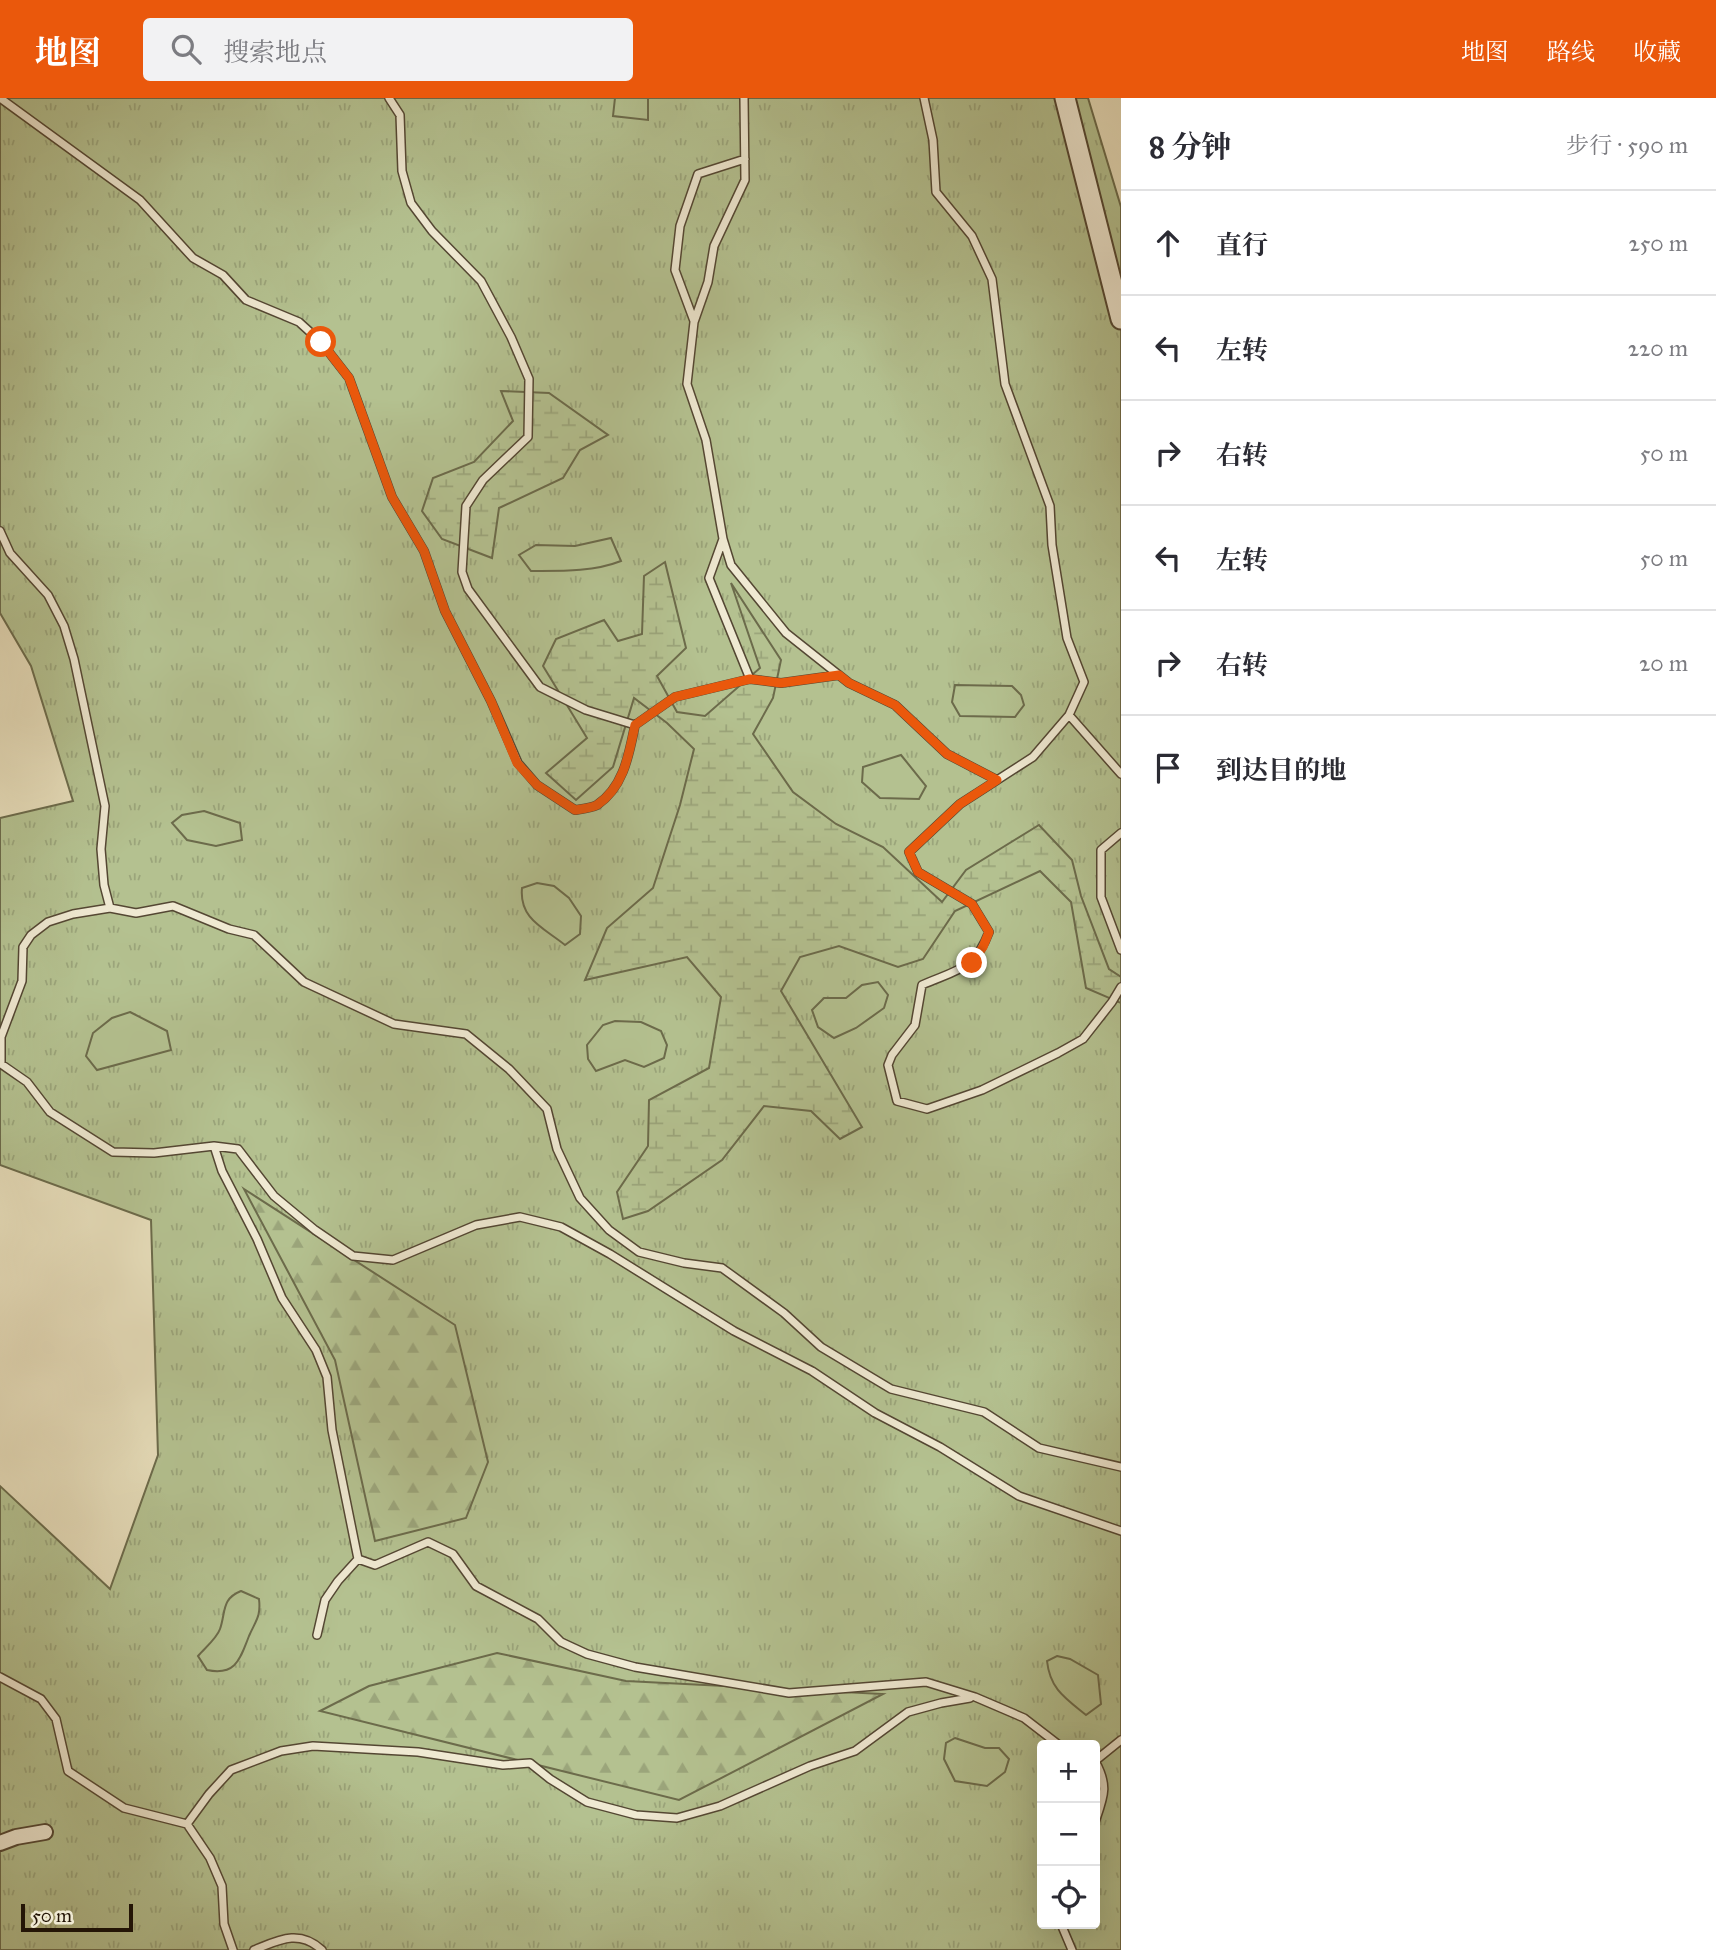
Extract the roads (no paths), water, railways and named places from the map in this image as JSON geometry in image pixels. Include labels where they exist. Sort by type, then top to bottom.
[{"type":"street","points":[[1065,98],[1121,318]]},
{"type":"street","points":[[0,1843],[45,1832]]},
{"type":"lane","points":[[0,98],[140,201],[193,258],[222,275],[246,300],[299,322],[321,342],[349,378],[392,497],[424,551],[445,611],[491,701],[517,763],[537,785],[575,810],[596,806],[612,790],[626,767],[635,725],[675,697],[750,679],[781,683],[839,675]]},
{"type":"lane","points":[[389,98],[400,115],[402,171],[411,203],[432,231],[481,281],[511,337],[528,379],[528,437],[483,480],[466,506],[462,572],[468,589],[540,687],[586,710],[635,725]]},
{"type":"lane","points":[[744,98],[745,180],[714,246],[708,282],[695,322],[687,384],[706,440],[723,539],[731,565],[786,633],[849,683],[895,705],[947,754],[997,780]]},
{"type":"lane","points":[[924,98],[933,140],[936,192],[972,236],[992,279],[1005,384],[1050,506],[1052,545],[1067,638],[1084,682],[1069,715],[1033,757],[960,804],[909,852],[918,872],[972,904],[989,932],[972,963],[922,985],[915,1025],[892,1055],[888,1065],[897,1101],[927,1109],[982,1090],[1058,1053],[1083,1038],[1121,987]]},
{"type":"lane","points":[[695,322],[676,270],[680,226],[698,174],[745,159]]},
{"type":"lane","points":[[0,531],[10,554],[48,596],[64,626],[74,659],[105,806],[101,849],[104,885],[110,908]]},
{"type":"lane","points":[[723,539],[709,578],[750,679]]},
{"type":"lane","points":[[1069,715],[1121,774]]},
{"type":"lane","points":[[1121,833],[1101,850],[1101,897],[1121,950]]},
{"type":"lane","points":[[1121,1467],[1039,1448],[984,1412],[891,1389],[821,1347],[784,1313],[723,1268],[684,1263],[639,1252],[609,1230],[580,1198],[557,1149],[547,1108],[509,1069],[466,1034],[394,1024],[304,982],[254,935],[229,929],[173,906],[136,913],[110,908],[73,914],[48,922],[31,935],[23,947],[22,981],[1,1037],[1,1064],[27,1082],[50,1112],[113,1152],[154,1153],[214,1146],[238,1149],[274,1195],[315,1230],[353,1256],[393,1260],[476,1225],[520,1217],[561,1227],[610,1254],[734,1331],[812,1371],[875,1413],[940,1447],[1019,1496],[1121,1531]]},
{"type":"lane","points":[[214,1146],[222,1171],[257,1239],[282,1298],[316,1350],[327,1377],[332,1430],[358,1559]]},
{"type":"lane","points":[[358,1559],[376,1565],[428,1542],[453,1554],[476,1586],[538,1619],[561,1642],[587,1654],[635,1667],[789,1693],[926,1682],[975,1697],[1024,1718],[1053,1740]]},
{"type":"lane","points":[[317,1634],[325,1600],[358,1559]]},
{"type":"lane","points":[[0,1677],[41,1699],[56,1719],[68,1771],[124,1808],[187,1824],[211,1858],[222,1886],[224,1924],[233,1950]]},
{"type":"lane","points":[[187,1824],[209,1794],[232,1770],[281,1751],[313,1745],[418,1752],[503,1765],[530,1763],[587,1802],[636,1815],[677,1818],[720,1806],[810,1766],[855,1751],[908,1713],[975,1697]]},
{"type":"lane","points":[[1100,1757],[1121,1740]]},
{"type":"lane","points":[[1100,1772],[1105,1782],[1100,1809]]},
{"type":"lane","points":[[1062,1929],[1072,1950]]},
{"type":"lane","points":[[254,1950],[284,1938],[310,1940],[322,1950]]}]
